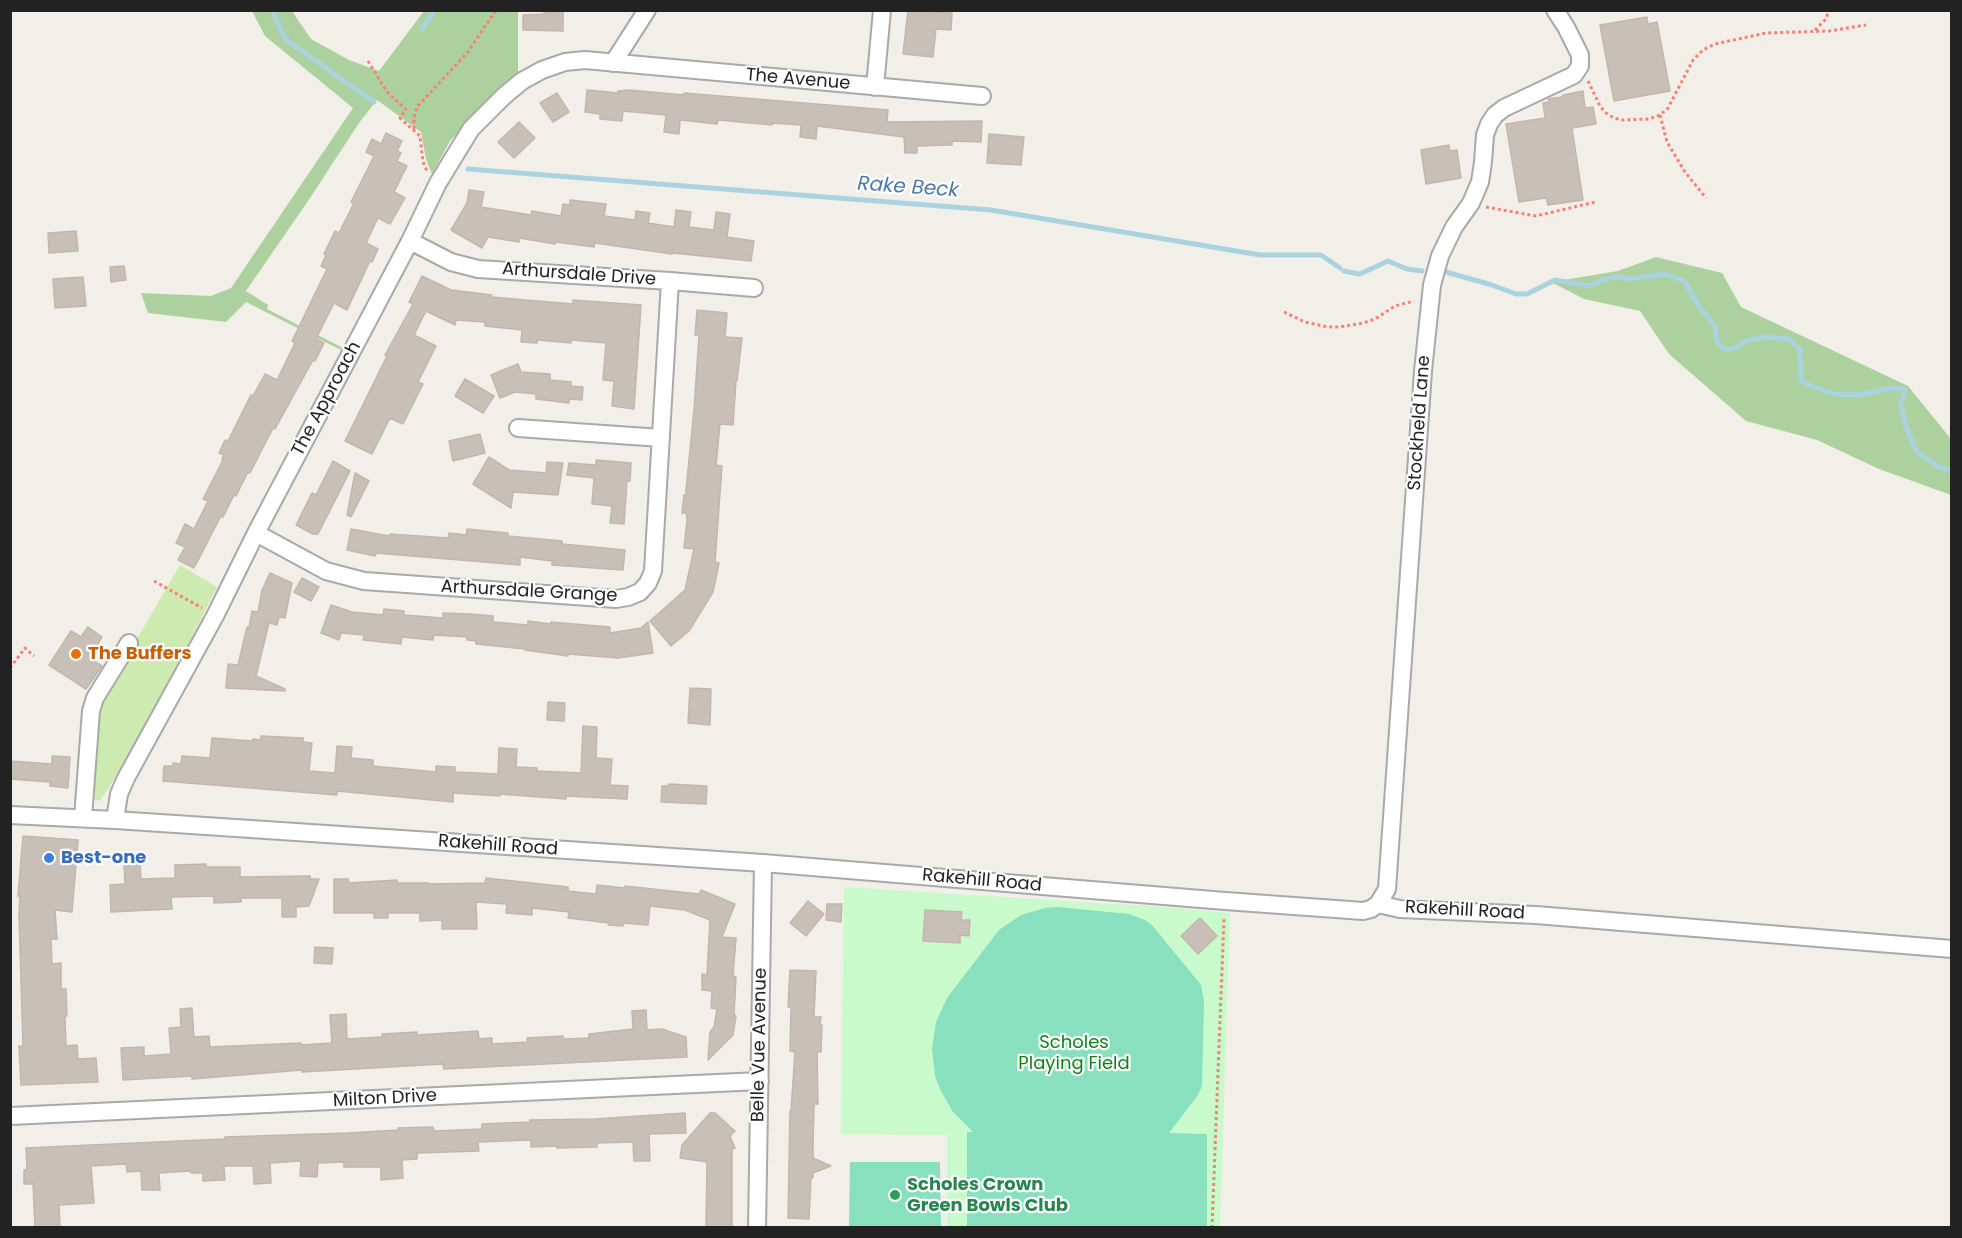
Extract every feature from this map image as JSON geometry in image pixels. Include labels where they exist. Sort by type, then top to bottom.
[{"type":"street","points":[[613,63],[647,10]]},
{"type":"street","points":[[875,87],[882,10]]},
{"type":"street","points":[[1555,10],[1580,55],[1580,66]]},
{"type":"street","name":"The Approach","points":[[115,820],[119,794],[126,777],[215,616],[456,151],[471,129],[522,81],[542,70],[565,62],[585,60],[613,63]]},
{"type":"street","name":"The Avenue","points":[[613,63],[982,96]]},
{"type":"street","name":"Stockheld Lane","points":[[1378,904],[1386,889],[1423,371],[1432,285],[1440,256],[1454,227],[1471,203],[1480,182],[1484,162],[1485,135],[1489,124],[1504,108],[1574,75],[1580,66]]},
{"type":"street","name":"Arthursdale Drive","points":[[410,241],[451,262],[471,268],[754,288]]},
{"type":"street","name":"Arthursdale Grange","points":[[256,533],[326,571],[364,581],[616,599],[640,592],[648,583],[653,571],[670,281]]},
{"type":"street","points":[[518,428],[661,438]]},
{"type":"street","points":[[83,818],[91,711],[95,698],[129,643]]},
{"type":"street","name":"Rakehill Road","points":[[10,815],[763,863],[1225,901],[1363,910],[1371,909],[1378,904],[1400,909],[1536,915],[1952,949]]},
{"type":"street","name":"Belle Vue Avenue","points":[[757,1227],[763,863]]},
{"type":"street","name":"Milton Drive","points":[[10,1116],[760,1081]]},
{"type":"path","points":[[414,129],[417,107],[467,53],[496,10]]},
{"type":"path","points":[[1814,32],[1827,20],[1829,10]]},
{"type":"path","points":[[1580,66],[1600,106],[1606,113],[1623,120],[1649,118],[1660,115],[1668,108],[1693,60],[1703,50],[1715,44],[1766,33],[1814,32],[1866,25]]},
{"type":"path","points":[[368,61],[387,92],[406,109],[400,118],[414,129],[421,139],[426,169],[438,183]]},
{"type":"path","points":[[1660,115],[1667,142],[1685,172],[1706,198]]},
{"type":"path","points":[[1471,203],[1536,216],[1596,202]]},
{"type":"path","points":[[1284,312],[1305,322],[1340,327],[1374,319],[1395,306],[1407,302],[1431,300]]},
{"type":"path","points":[[154,581],[215,616]]},
{"type":"path","points":[[10,668],[25,648],[34,656]]},
{"type":"path","points":[[1212,1227],[1225,901]]},
{"type":"green space","points":[[252,11],[292,11],[311,39],[349,60],[379,71],[424,11],[518,11],[518,75],[463,126],[450,141],[432,174],[426,159],[421,132],[377,100],[359,123],[246,291],[268,305],[267,309],[343,348],[341,350],[246,302],[226,322],[148,313],[141,293],[211,296],[231,288],[353,108],[265,36]]},
{"type":"green space","points":[[1656,257],[1722,273],[1741,307],[1908,386],[1951,439],[1951,495],[1879,469],[1817,440],[1746,421],[1669,354],[1640,311],[1584,299],[1551,282],[1618,271]]},
{"type":"green space","points":[[180,565],[217,587],[172,676],[109,788],[100,800],[93,801],[90,795],[99,704]]},
{"type":"green space","name":"Scholes Playing Field","points":[[844,887],[1230,913],[1220,1227],[947,1227],[947,1135],[841,1134]]},
{"type":"green space","name":"Scholes Playing Field","points":[[1058,907],[1129,914],[1145,920],[1152,925],[1201,985],[1204,1001],[1202,1086],[1198,1095],[1169,1133],[1207,1134],[1207,1227],[967,1227],[967,1132],[973,1132],[953,1112],[935,1076],[932,1049],[936,1022],[947,998],[999,930],[1021,915]]},
{"type":"green space","name":"Scholes Crown Green Bowls Club","points":[[850,1162],[940,1162],[941,1227],[849,1227]]},
{"type":"building","points":[[544,10],[563,10],[563,31],[523,30],[523,15],[544,14]]},
{"type":"building","points":[[908,10],[952,13],[951,30],[936,29],[933,57],[903,54]]},
{"type":"building","points":[[1647,17],[1648,24],[1657,22],[1670,91],[1614,101],[1600,25]]},
{"type":"building","points":[[587,90],[618,93],[618,91],[629,90],[684,95],[684,93],[888,110],[887,122],[982,121],[981,142],[952,141],[952,145],[917,146],[917,153],[905,153],[904,137],[817,126],[816,139],[800,137],[801,125],[718,120],[717,124],[680,120],[679,134],[664,132],[666,115],[623,111],[622,121],[600,119],[600,114],[585,112]]},
{"type":"building","points":[[1583,91],[1585,108],[1593,107],[1596,124],[1572,128],[1583,200],[1548,205],[1546,198],[1519,202],[1506,124],[1545,118],[1543,103],[1549,102],[1548,99]]},
{"type":"building","points":[[557,93],[569,112],[553,122],[540,103]]},
{"type":"building","points":[[519,122],[535,138],[514,158],[498,142]]},
{"type":"building","points":[[386,133],[402,141],[397,151],[401,153],[397,161],[407,166],[394,192],[405,198],[390,224],[378,218],[366,243],[378,249],[347,310],[334,303],[316,339],[324,343],[315,361],[313,360],[275,429],[273,428],[250,473],[248,472],[223,517],[221,516],[194,568],[178,560],[185,547],[176,543],[185,524],[194,529],[208,501],[203,499],[223,460],[224,455],[219,453],[225,440],[228,441],[251,395],[253,396],[265,374],[277,380],[295,343],[292,341],[327,269],[321,266],[326,255],[324,254],[335,231],[339,233],[354,203],[351,202],[374,156],[366,152],[372,139],[381,144]]},
{"type":"building","points":[[989,134],[1024,137],[1021,165],[987,163]]},
{"type":"building","points":[[1449,145],[1450,151],[1457,150],[1461,178],[1426,184],[1421,150]]},
{"type":"building","points":[[469,190],[484,192],[481,207],[531,215],[532,211],[561,216],[563,204],[570,205],[570,200],[606,204],[604,216],[635,220],[636,211],[650,213],[648,223],[674,227],[676,210],[691,212],[689,227],[714,230],[716,212],[730,214],[727,237],[754,241],[751,261],[672,254],[595,243],[594,247],[519,238],[519,242],[488,237],[482,248],[451,230],[467,203]]},
{"type":"building","points":[[76,231],[78,251],[49,253],[48,233]]},
{"type":"building","points":[[124,266],[126,280],[111,282],[110,267]]},
{"type":"building","points":[[422,276],[451,290],[492,295],[491,297],[573,304],[573,300],[641,305],[634,409],[612,406],[614,381],[603,380],[606,343],[571,340],[571,343],[537,340],[537,343],[521,342],[522,330],[485,326],[485,322],[456,320],[455,325],[426,311],[414,335],[436,346],[418,382],[423,384],[403,424],[390,418],[372,454],[345,441],[387,356],[385,355],[413,304],[409,302]]},
{"type":"building","points":[[83,277],[86,306],[55,308],[53,279]]},
{"type":"building","points":[[697,310],[727,313],[725,337],[742,338],[733,425],[720,424],[716,465],[722,466],[715,562],[719,563],[713,592],[689,631],[671,646],[650,621],[685,590],[694,549],[684,548],[687,520],[686,513],[682,513],[684,495],[686,496],[694,410],[699,335],[695,335]]},
{"type":"building","points":[[518,364],[521,372],[550,374],[550,380],[571,382],[571,386],[583,387],[582,400],[569,399],[569,403],[536,399],[536,394],[515,392],[500,398],[491,375]]},
{"type":"building","points":[[465,379],[494,396],[483,413],[455,396]]},
{"type":"building","points":[[480,434],[485,453],[453,461],[449,441]]},
{"type":"building","points":[[489,457],[509,470],[546,473],[547,462],[563,463],[558,495],[513,492],[511,508],[473,484]]},
{"type":"building","points":[[596,460],[631,463],[630,481],[627,481],[624,524],[610,523],[612,506],[592,504],[594,478],[567,475],[569,463],[596,465]]},
{"type":"building","points":[[333,461],[350,471],[318,534],[313,534],[296,525],[312,493],[316,495]]},
{"type":"building","points":[[355,473],[369,481],[351,517],[347,515]]},
{"type":"building","points":[[351,529],[389,536],[390,534],[448,538],[449,533],[466,535],[467,529],[508,533],[508,536],[562,541],[562,544],[625,550],[623,570],[552,565],[552,561],[520,557],[520,565],[376,553],[375,556],[347,550]]},
{"type":"building","points":[[270,573],[292,583],[285,618],[279,617],[277,625],[269,623],[256,676],[285,691],[226,688],[228,664],[238,665],[252,611],[258,612],[262,590]]},
{"type":"building","points":[[302,578],[319,587],[311,601],[294,592]]},
{"type":"building","points":[[331,605],[352,612],[383,615],[384,609],[404,611],[404,615],[443,618],[443,613],[493,616],[493,622],[528,625],[528,621],[610,627],[610,633],[641,628],[648,622],[653,653],[618,658],[568,654],[568,656],[476,644],[476,641],[467,640],[467,637],[434,635],[433,640],[402,637],[401,644],[363,640],[364,635],[341,633],[339,640],[321,633]]},
{"type":"building","name":"The Buffers","points":[[88,627],[102,637],[96,647],[99,649],[92,660],[102,666],[86,689],[49,665],[71,631],[81,637]]},
{"type":"building","points":[[690,688],[711,689],[710,725],[688,723]]},
{"type":"building","points":[[548,702],[565,703],[564,721],[547,720]]},
{"type":"building","points":[[583,726],[597,727],[596,758],[612,759],[610,785],[628,786],[627,799],[566,796],[566,799],[453,793],[453,802],[337,791],[337,795],[163,781],[164,766],[173,766],[173,763],[181,764],[182,756],[210,758],[212,738],[253,741],[253,739],[261,740],[261,736],[303,738],[303,742],[312,743],[309,771],[335,773],[337,746],[352,747],[351,758],[373,760],[373,766],[436,772],[436,766],[455,767],[455,772],[498,774],[499,748],[517,749],[516,767],[537,768],[537,771],[581,773]]},
{"type":"building","points":[[52,756],[70,757],[68,788],[50,786],[50,782],[10,779],[10,761],[52,764]]},
{"type":"building","points":[[669,784],[707,786],[706,804],[661,802],[662,786]]},
{"type":"building","points":[[23,836],[78,840],[72,912],[55,910],[57,939],[51,939],[52,964],[61,963],[61,989],[66,989],[66,1046],[77,1045],[78,1059],[96,1058],[98,1082],[21,1085],[19,1046],[23,1046],[20,896],[18,896]]},
{"type":"building","points":[[206,864],[206,867],[240,867],[240,877],[310,876],[310,879],[319,879],[309,906],[296,907],[296,917],[282,917],[282,898],[241,898],[241,902],[214,903],[214,896],[171,897],[172,909],[111,912],[110,885],[125,884],[124,865],[140,865],[141,879],[175,878],[175,865]]},
{"type":"building","points":[[486,878],[568,887],[568,891],[596,894],[597,885],[699,894],[701,890],[735,904],[722,937],[736,938],[733,976],[736,977],[734,1015],[736,1016],[733,1035],[708,1060],[710,1032],[714,1027],[717,1009],[711,1008],[712,991],[702,990],[702,974],[707,975],[710,920],[685,910],[650,906],[648,925],[623,923],[623,926],[568,918],[569,912],[532,908],[532,915],[506,913],[507,904],[476,902],[477,929],[442,929],[442,920],[420,921],[420,913],[388,913],[388,918],[374,918],[374,913],[334,913],[334,879],[348,879],[349,883],[397,880],[397,883],[429,884],[485,883]]},
{"type":"building","points":[[808,901],[824,914],[806,936],[790,923]]},
{"type":"building","points":[[827,904],[842,904],[841,922],[826,920]]},
{"type":"building","points":[[925,910],[962,912],[961,920],[970,920],[969,936],[960,935],[960,943],[923,941]]},
{"type":"building","points":[[1200,918],[1217,936],[1198,954],[1181,936]]},
{"type":"building","points":[[315,947],[333,948],[332,964],[314,963]]},
{"type":"building","points":[[790,970],[816,971],[814,1017],[821,1017],[820,1025],[822,1025],[821,1052],[817,1052],[818,1104],[814,1104],[813,1158],[831,1166],[813,1173],[813,1178],[811,1177],[809,1219],[788,1218],[790,1111],[795,1052],[790,1051],[791,1007],[788,1007]]},
{"type":"building","points":[[192,1008],[194,1037],[209,1036],[210,1047],[332,1043],[330,1015],[346,1014],[347,1039],[382,1037],[382,1034],[417,1032],[417,1035],[478,1031],[479,1039],[492,1038],[492,1044],[528,1042],[527,1038],[563,1036],[563,1039],[589,1038],[589,1034],[633,1029],[632,1011],[646,1010],[647,1030],[662,1029],[686,1037],[687,1057],[444,1069],[443,1064],[302,1072],[302,1070],[192,1079],[192,1076],[123,1080],[121,1048],[144,1047],[144,1056],[171,1054],[169,1028],[181,1027],[180,1009]]},
{"type":"building","points":[[685,1113],[686,1133],[649,1134],[650,1161],[634,1161],[633,1142],[597,1143],[597,1147],[557,1148],[557,1146],[531,1147],[531,1140],[478,1142],[479,1151],[417,1153],[417,1159],[402,1160],[403,1178],[381,1180],[381,1167],[344,1167],[344,1162],[318,1163],[317,1177],[300,1176],[301,1161],[270,1163],[271,1183],[254,1184],[253,1166],[224,1166],[225,1180],[203,1181],[203,1173],[191,1173],[190,1171],[159,1173],[160,1190],[142,1190],[141,1171],[127,1172],[126,1164],[91,1166],[94,1203],[59,1205],[60,1227],[35,1227],[33,1184],[24,1184],[24,1170],[27,1169],[26,1148],[348,1133],[398,1130],[398,1128],[433,1127],[434,1131],[482,1129],[482,1124],[530,1122],[530,1120],[594,1119]]},
{"type":"building","points":[[710,1113],[715,1113],[735,1131],[730,1136],[735,1148],[732,1149],[732,1227],[706,1227],[707,1162],[680,1158],[682,1145]]},
{"type":"waterway","name":"Rake Beck","points":[[272,10],[285,39],[374,102]]},
{"type":"waterway","points":[[422,29],[435,10]]},
{"type":"waterway","name":"Rake Beck","points":[[468,169],[991,210],[1260,255],[1321,255],[1340,268]]},
{"type":"waterway","name":"Rake Beck","points":[[1344,271],[1360,274],[1388,261],[1407,269],[1422,271]]},
{"type":"waterway","name":"Rake Beck","points":[[1446,272],[1516,294],[1527,294],[1555,280],[1590,286],[1616,277],[1629,279],[1664,274],[1684,281],[1699,306],[1715,326],[1716,340],[1724,349],[1733,349],[1745,341],[1765,337],[1789,339],[1800,350],[1801,380],[1809,385],[1834,394],[1859,395],[1892,388],[1905,389],[1901,405],[1916,451],[1939,467],[1952,471]]},
{"type":"place","name":"The Buffers","points":[[76,654]]},
{"type":"place","name":"Best-one","points":[[49,858]]},
{"type":"place","name":"Scholes Crown Green Bowls Club","points":[[895,1195]]}]
